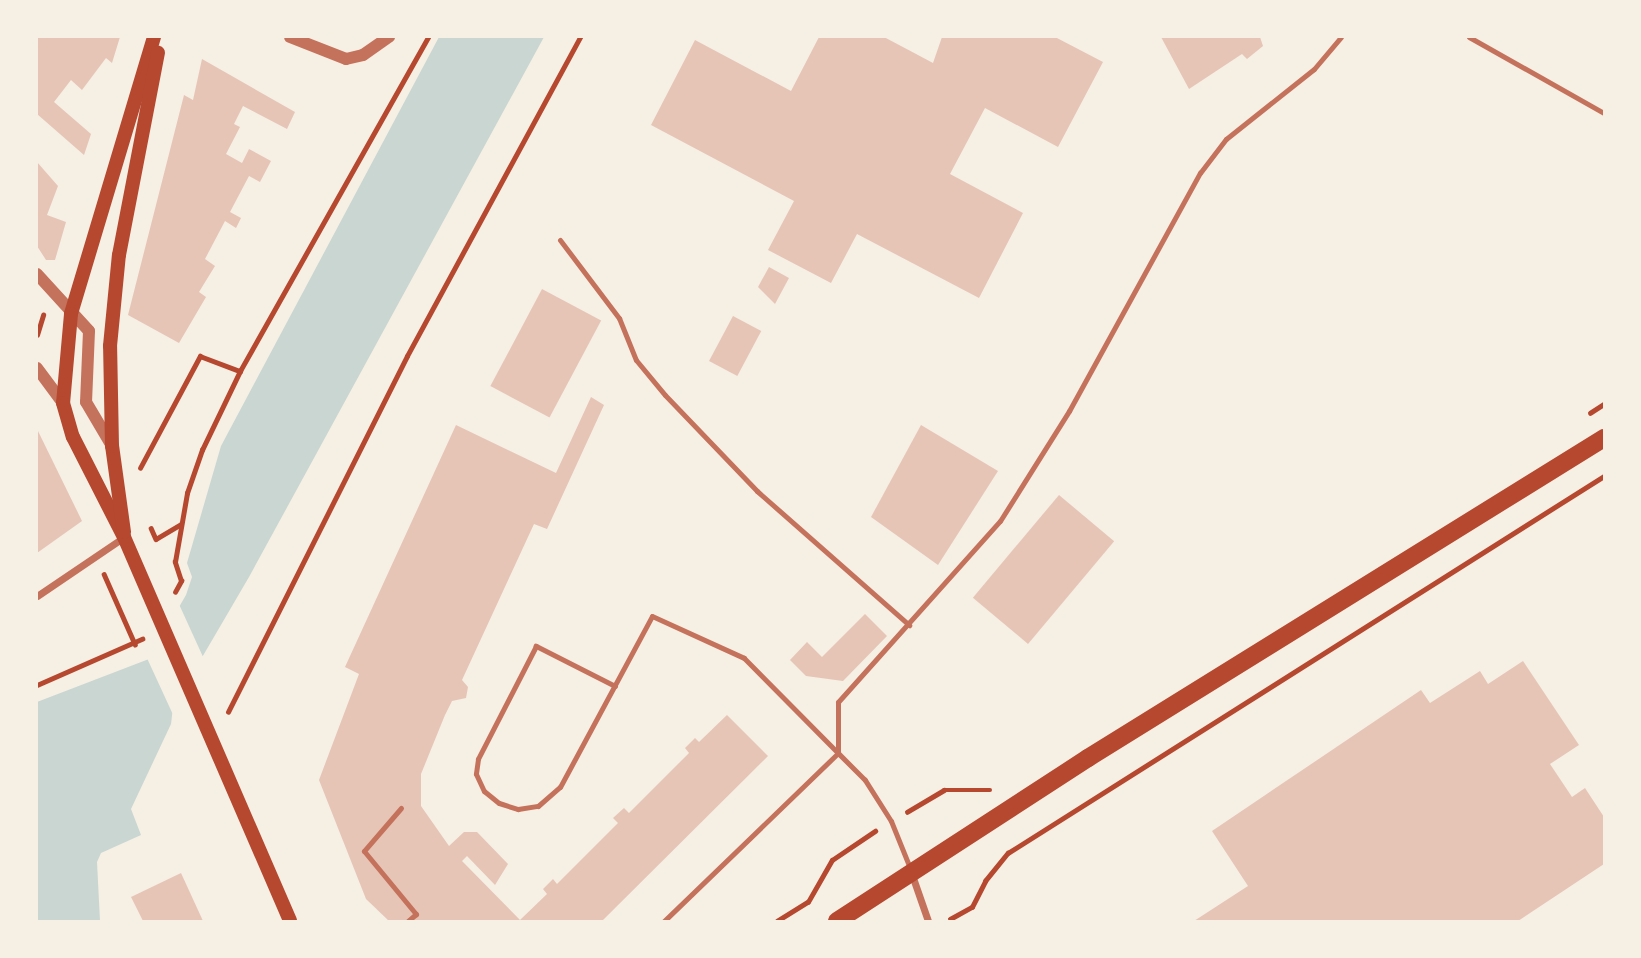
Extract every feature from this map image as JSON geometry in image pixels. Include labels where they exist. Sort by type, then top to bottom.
[{"type":"main road","points":[[154,37],[71,313],[63,403],[73,437],[127,543],[290,921]]},
{"type":"main road","points":[[127,543],[112,446],[110,346],[119,255],[161,37]]},
{"type":"main road","points":[[837,921],[1088,758],[1604,438]]},
{"type":"street","points":[[290,37],[346,59],[363,55],[389,37]]},
{"type":"street","points":[[37,274],[89,331],[86,402],[112,446]]},
{"type":"street","points":[[37,368],[63,403]]},
{"type":"street","points":[[37,596],[127,543]]},
{"type":"street","points":[[912,874],[928,921]]},
{"type":"lane","points":[[664,921],[838,753],[838,702],[1000,521],[1069,411],[1200,173],[1226,139],[1314,69],[1341,37]]},
{"type":"lane","points":[[1469,37],[1604,113]]},
{"type":"lane","points":[[560,240],[619,318],[636,360],[665,395],[757,491],[909,625]]},
{"type":"lane","points":[[615,686],[536,646],[478,759],[476,774],[484,791],[499,803],[518,809],[538,806],[560,787],[615,686],[652,616],[744,658],[865,780],[891,821],[912,874]]},
{"type":"lane","points":[[401,808],[364,851],[416,914],[408,921]]},
{"type":"path","points":[[174,593],[181,581],[176,562],[182,523],[202,450],[240,371],[428,37]]},
{"type":"path","points":[[207,724],[226,715],[257,662],[407,356],[580,37]]},
{"type":"path","points":[[37,335],[46,305]]},
{"type":"path","points":[[136,472],[200,356],[240,371]]},
{"type":"path","points":[[1581,419],[1604,404]]},
{"type":"path","points":[[946,921],[972,908],[985,881],[1008,853],[1604,476]]},
{"type":"path","points":[[146,520],[156,539],[182,523]]},
{"type":"path","points":[[37,685],[138,643],[104,573]]},
{"type":"path","points":[[777,921],[808,902],[832,860],[891,821],[944,790],[990,790],[1002,782]]},
{"type":"shaded area","points":[[439,37],[544,37],[249,577],[173,707],[171,724],[131,809],[141,835],[101,853],[97,862],[100,921],[37,921],[37,702],[149,659],[186,595],[192,577],[187,563],[221,446]]},
{"type":"pier","points":[[178,602],[204,659],[177,708],[175,719],[146,656]]},
{"type":"building","points":[[37,37],[120,37],[112,63],[106,58],[82,90],[71,80],[54,102],[91,134],[84,155],[37,114]]},
{"type":"building","points":[[819,37],[884,37],[933,63],[942,37],[1055,37],[1103,62],[1058,147],[985,108],[950,174],[1023,213],[979,298],[857,234],[831,283],[768,250],[794,201],[651,125],[695,40],[791,91]]},
{"type":"building","points":[[1161,37],[1260,37],[1263,46],[1247,59],[1242,54],[1189,89]]},
{"type":"building","points":[[202,59],[295,112],[287,129],[243,106],[234,124],[240,127],[226,154],[242,163],[249,149],[271,161],[260,182],[249,176],[230,212],[241,218],[236,228],[225,221],[205,259],[215,266],[199,292],[206,297],[179,343],[128,315],[184,95],[193,100]]},
{"type":"building","points":[[37,162],[58,186],[47,215],[66,222],[55,260],[46,260],[37,246]]},
{"type":"building","points":[[769,267],[789,278],[775,304],[758,287]]},
{"type":"building","points":[[542,289],[601,320],[550,418],[490,386]]},
{"type":"building","points":[[733,316],[761,331],[737,376],[709,361]]},
{"type":"building","points":[[591,397],[604,405],[547,529],[534,524],[462,680],[468,687],[466,698],[452,701],[445,715],[421,774],[421,806],[449,846],[464,832],[477,832],[508,864],[495,885],[467,856],[462,861],[520,920],[547,894],[543,889],[553,879],[557,884],[618,823],[613,818],[624,808],[629,813],[689,753],[685,748],[695,738],[699,742],[727,715],[768,756],[602,921],[389,921],[366,899],[319,780],[359,674],[345,667],[456,425],[556,473]]},
{"type":"building","points":[[921,425],[998,471],[938,565],[871,517]]},
{"type":"building","points":[[37,429],[82,521],[37,553]]},
{"type":"building","points":[[1059,495],[1114,541],[1028,644],[973,598]]},
{"type":"building","points":[[865,614],[887,636],[843,681],[806,676],[790,660],[807,642],[822,657]]},
{"type":"building","points":[[1523,661],[1579,745],[1550,764],[1572,797],[1585,788],[1604,817],[1604,864],[1518,921],[1194,921],[1248,886],[1212,831],[1421,690],[1430,703],[1480,671],[1488,684]]},
{"type":"building","points":[[181,873],[203,921],[143,921],[131,897]]}]
